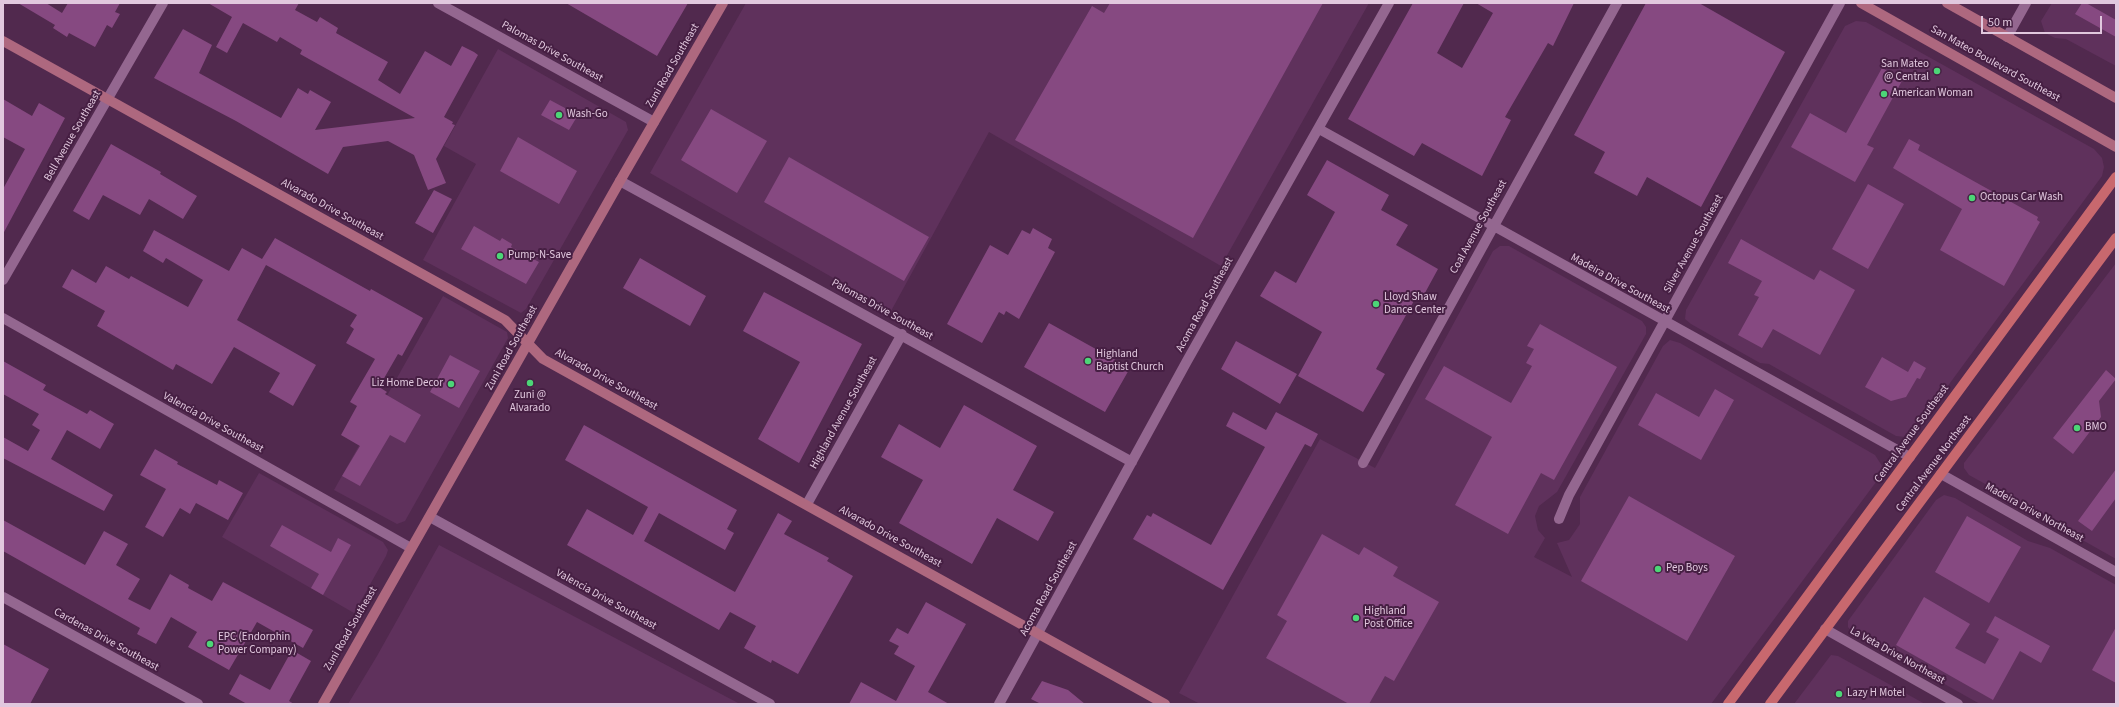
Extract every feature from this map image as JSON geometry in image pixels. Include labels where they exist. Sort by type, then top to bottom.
[{"type":"main road","name":"Central Avenue Southeast","points":[[1728,704],[2116,177]]},
{"type":"main road","name":"Central Avenue Northeast","points":[[1770,704],[2116,238]]},
{"type":"street","name":"Bell Avenue Southeast","points":[[3,280],[163,3]]},
{"type":"street","name":"Palomas Drive Southeast","points":[[438,3],[654,122]]},
{"type":"street","name":"Zuni Road Southeast","points":[[322,704],[411,548],[430,518],[620,181],[723,3]]},
{"type":"street","name":"Acoma Road Southeast","points":[[999,704],[1132,462],[1389,3]]},
{"type":"street","name":"Coal Avenue Southeast","points":[[1363,463],[1617,3]]},
{"type":"street","name":"Silver Avenue Southeast","points":[[1559,519],[1569,495],[1840,3]]},
{"type":"street","name":"San Mateo Boulevard Southeast","points":[[1862,3],[2116,147]]},
{"type":"street","points":[[1947,3],[2116,98]]},
{"type":"street","points":[[2007,37],[2026,3]]},
{"type":"street","name":"Alvarado Drive Southeast","points":[[3,41],[505,320],[543,359],[807,504],[1165,704]]},
{"type":"street","name":"Madeira Drive Southeast","points":[[1319,129],[1665,323],[1910,458]]},
{"type":"street","name":"Palomas Drive Southeast","points":[[620,181],[902,334],[1132,462]]},
{"type":"street","name":"Valencia Drive Southeast","points":[[3,318],[411,548]]},
{"type":"street","name":"Highland Avenue Southeast","points":[[807,504],[902,334]]},
{"type":"street","name":"Madeira Drive Northeast","points":[[1941,474],[2116,572]]},
{"type":"street","name":"Valencia Drive Southeast","points":[[430,518],[770,704]]},
{"type":"street","name":"Cardenas Drive Southeast","points":[[3,597],[198,704]]},
{"type":"street","name":"La Veta Drive Northeast","points":[[1825,629],[1958,704]]},
{"type":"shaded area","points":[[746,3],[1369,3],[1221,266],[989,132],[891,311],[650,173]]},
{"type":"shaded area","points":[[2052,3],[2116,3],[2116,66],[2066,39],[2055,38],[2045,33],[2041,21]]},
{"type":"shaded area","points":[[1856,21],[1866,22],[2094,149],[2102,158],[2104,167],[2102,176],[1914,432],[1905,437],[1896,436],[1769,364],[1760,363],[1691,324],[1685,319],[1686,310],[1845,26]]},
{"type":"shaded area","points":[[498,49],[626,122],[628,130],[526,309],[521,313],[423,260],[476,164],[444,146]]},
{"type":"shaded area","points":[[1500,246],[1509,246],[1642,321],[1646,327],[1646,334],[1557,492],[1539,506],[1535,516],[1538,530],[1545,538],[1534,557],[1572,577],[1557,543],[1569,540],[1580,524],[1580,497],[1663,346],[1670,340],[1680,343],[1875,455],[1882,466],[1879,478],[1711,704],[1200,704],[1179,693],[1320,439],[1375,468],[1493,251]]},
{"type":"shaded area","points":[[2116,263],[2116,559],[2063,529],[2061,526],[1969,475],[1964,468],[1964,463]]},
{"type":"shaded area","points":[[443,296],[507,332],[508,338],[405,521],[397,524],[334,490]]},
{"type":"shaded area","points":[[259,473],[383,542],[388,550],[386,556],[354,613],[222,537]]},
{"type":"shaded area","points":[[1944,495],[1955,498],[2028,541],[2050,548],[2116,585],[2116,704],[1980,704],[1852,632],[1848,627],[1848,621],[1936,500]]},
{"type":"shaded area","points":[[439,545],[740,704],[348,704],[377,656]]},
{"type":"shaded area","points":[[1831,655],[1838,656],[1925,704],[1794,704]]},
{"type":"building","points":[[18,3],[46,3],[62,13],[68,3],[120,3],[115,12],[120,14],[112,28],[107,25],[95,47],[69,33],[67,37],[53,28],[55,25]]},
{"type":"building","points":[[208,3],[299,3],[295,10],[317,22],[320,17],[338,28],[336,33],[388,62],[378,80],[400,94],[425,51],[451,66],[462,46],[478,55],[444,117],[453,122],[452,124],[455,125],[436,159],[446,183],[428,190],[414,155],[388,141],[343,147],[328,174],[236,121],[154,78],[183,29],[212,45],[199,73],[281,118],[298,88],[308,94],[310,90],[331,102],[315,130],[415,118],[300,54],[302,50],[280,37],[277,42],[243,23],[227,53],[216,47],[232,17]]},
{"type":"building","points":[[566,3],[688,3],[657,56]]},
{"type":"building","points":[[1110,3],[1323,3],[1193,238],[1015,140],[1092,6],[1104,13]]},
{"type":"building","points":[[1413,3],[1464,3],[1437,53],[1462,68],[1493,13],[1476,3],[1574,3],[1553,46],[1548,43],[1505,117],[1511,120],[1482,176],[1422,143],[1414,156],[1348,119]]},
{"type":"building","points":[[1646,3],[1699,3],[1785,52],[1701,207],[1647,177],[1637,196],[1594,173],[1605,152],[1574,135]]},
{"type":"building","points":[[2082,3],[2086,3],[2116,20],[2116,37],[2075,14]]},
{"type":"building","points":[[1882,68],[1903,79],[1867,145],[1874,148],[1855,182],[1791,147],[1810,113],[1846,133]]},
{"type":"building","points":[[3,99],[32,116],[39,103],[65,118],[3,234],[3,189],[25,149],[3,137]]},
{"type":"building","name":"Wash-Go","points":[[550,100],[578,115],[569,130],[541,115]]},
{"type":"building","points":[[711,109],[767,141],[737,193],[681,160]]},
{"type":"building","points":[[518,137],[577,171],[559,204],[500,171]]},
{"type":"building","points":[[1909,139],[1920,145],[1918,150],[2038,217],[2037,220],[2040,222],[2004,286],[1940,250],[1962,209],[1893,168]]},
{"type":"building","points":[[111,144],[161,172],[160,174],[197,196],[183,219],[149,199],[140,215],[103,195],[89,220],[73,211]]},
{"type":"building","points":[[789,157],[929,237],[904,281],[764,202]]},
{"type":"building","points":[[1327,160],[1389,195],[1381,210],[1408,225],[1396,245],[1438,269],[1420,302],[1415,299],[1376,369],[1385,374],[1363,412],[1298,376],[1322,332],[1260,296],[1275,271],[1296,283],[1335,212],[1307,195]]},
{"type":"building","points":[[1868,184],[1904,204],[1868,269],[1832,249]]},
{"type":"building","points":[[434,190],[452,199],[433,233],[415,223]]},
{"type":"building","name":"Pump-N-Save","points":[[474,226],[500,241],[502,238],[512,244],[511,247],[539,262],[526,284],[461,249]]},
{"type":"building","points":[[1033,228],[1052,239],[1048,248],[1055,252],[1019,319],[1006,311],[1004,315],[999,312],[982,343],[947,324],[990,245],[1008,255],[1022,230],[1030,234]]},
{"type":"building","points":[[154,230],[229,271],[242,248],[262,259],[275,238],[370,291],[371,289],[423,318],[402,356],[398,354],[379,387],[387,392],[385,394],[421,415],[405,443],[390,435],[360,486],[342,476],[360,446],[341,435],[357,406],[350,402],[375,359],[346,343],[354,329],[350,326],[357,315],[266,265],[237,320],[316,365],[293,406],[269,392],[280,373],[234,347],[212,384],[176,364],[173,370],[97,326],[105,311],[62,287],[72,269],[96,283],[106,266],[129,279],[131,276],[188,307],[203,280],[166,258],[163,263],[143,251]]},
{"type":"building","points":[[1741,239],[1814,280],[1820,270],[1855,290],[1820,355],[1773,329],[1762,348],[1738,335],[1759,297],[1754,295],[1762,281],[1728,263]]},
{"type":"building","points":[[640,258],[706,296],[690,326],[623,288]]},
{"type":"building","points":[[764,292],[862,344],[799,463],[758,439],[800,362],[743,331]]},
{"type":"building","points":[[1049,323],[1130,368],[1105,412],[1024,367]]},
{"type":"building","points":[[1540,324],[1617,367],[1554,480],[1541,473],[1508,534],[1455,505],[1492,437],[1425,399],[1444,366],[1511,403],[1532,366],[1526,363],[1534,349],[1527,346]]},
{"type":"building","points":[[1236,341],[1297,374],[1280,404],[1221,369]]},
{"type":"building","points":[[450,355],[480,371],[459,408],[430,392]]},
{"type":"building","points":[[1882,357],[1908,372],[1914,361],[1926,368],[1920,379],[1917,378],[1906,397],[1891,401],[1865,387]]},
{"type":"building","points":[[3,361],[46,385],[43,390],[87,414],[90,410],[114,424],[100,449],[67,430],[51,459],[113,495],[104,511],[3,458],[3,437],[28,451],[40,430],[32,425],[39,414],[3,394]]},
{"type":"building","name":"BMO","points":[[2106,370],[2116,379],[2099,401],[2101,417],[2073,454],[2053,438]]},
{"type":"building","points":[[1715,389],[1734,400],[1701,460],[1638,425],[1656,393],[1699,417]]},
{"type":"building","points":[[964,405],[1037,446],[1013,490],[1054,512],[1038,541],[997,518],[972,564],[899,523],[923,480],[881,457],[899,424],[940,448]]},
{"type":"building","points":[[1233,412],[1266,430],[1276,412],[1318,434],[1311,447],[1305,444],[1223,590],[1133,539],[1147,515],[1151,517],[1153,513],[1211,545],[1265,447],[1226,426]]},
{"type":"building","points":[[584,425],[737,510],[727,529],[734,533],[725,550],[659,513],[644,541],[735,592],[778,513],[792,521],[784,534],[829,558],[827,561],[853,576],[798,674],[772,660],[771,663],[744,648],[756,626],[730,612],[719,630],[567,545],[587,509],[633,535],[648,507],[565,460]]},
{"type":"building","points":[[155,449],[178,462],[177,464],[217,485],[219,480],[243,493],[228,520],[196,503],[190,514],[180,508],[163,537],[145,527],[166,489],[140,475]]},
{"type":"building","points":[[2116,469],[2116,498],[2092,531],[2078,521]]},
{"type":"building","name":"Pep Boys","points":[[1629,496],[1735,556],[1687,641],[1581,581]]},
{"type":"building","points":[[1967,516],[2021,547],[1989,603],[1935,572]]},
{"type":"building","points":[[3,520],[85,565],[104,531],[128,544],[116,565],[140,579],[128,599],[150,610],[170,574],[189,585],[188,588],[212,601],[223,582],[313,630],[303,648],[257,622],[229,670],[188,647],[197,632],[171,617],[156,644],[137,634],[140,628],[3,551]]},
{"type":"building","points":[[282,525],[331,552],[338,538],[351,545],[323,595],[311,588],[319,574],[270,546]]},
{"type":"building","name":"Highland Post Office","points":[[1322,534],[1359,555],[1364,547],[1398,567],[1393,576],[1439,602],[1394,681],[1385,676],[1369,704],[1349,704],[1266,658],[1287,621],[1277,615]]},
{"type":"building","points":[[1924,597],[1970,624],[1955,648],[1985,664],[1999,639],[1986,632],[1995,616],[2050,646],[2041,663],[2020,651],[1993,700],[1896,645]]},
{"type":"building","points":[[926,602],[966,624],[928,692],[949,704],[849,704],[861,682],[896,701],[915,666],[894,654],[899,646],[889,641],[897,628],[908,634]]},
{"type":"building","points":[[2116,627],[2116,683],[2092,670]]},
{"type":"building","points":[[3,644],[49,669],[30,704],[3,704]]},
{"type":"building","points":[[292,650],[311,661],[289,701],[294,704],[247,704],[229,694],[240,674],[270,690]]},
{"type":"building","points":[[1042,681],[1068,690],[1085,704],[1041,704],[1031,699]]},
{"type":"place","name":"San Mateo @ Central","points":[[1937,71]]},
{"type":"place","name":"American Woman","points":[[1884,94]]},
{"type":"place","name":"Wash-Go","points":[[559,115]]},
{"type":"place","name":"Octopus Car Wash","points":[[1972,198]]},
{"type":"place","name":"Pump-N-Save","points":[[500,256]]},
{"type":"place","name":"Lloyd Shaw Dance Center","points":[[1376,304]]},
{"type":"place","name":"Highland Baptist Church","points":[[1088,361]]},
{"type":"place","name":"Zuni @ Alvarado","points":[[530,383]]},
{"type":"place","name":"Liz Home Decor","points":[[451,384]]},
{"type":"place","name":"BMO","points":[[2077,428]]},
{"type":"place","name":"Pep Boys","points":[[1658,569]]},
{"type":"place","name":"Highland Post Office","points":[[1356,618]]},
{"type":"place","name":"EPC (Endorphin Power Company)","points":[[210,644]]},
{"type":"place","name":"Lazy H Motel","points":[[1839,694]]}]
